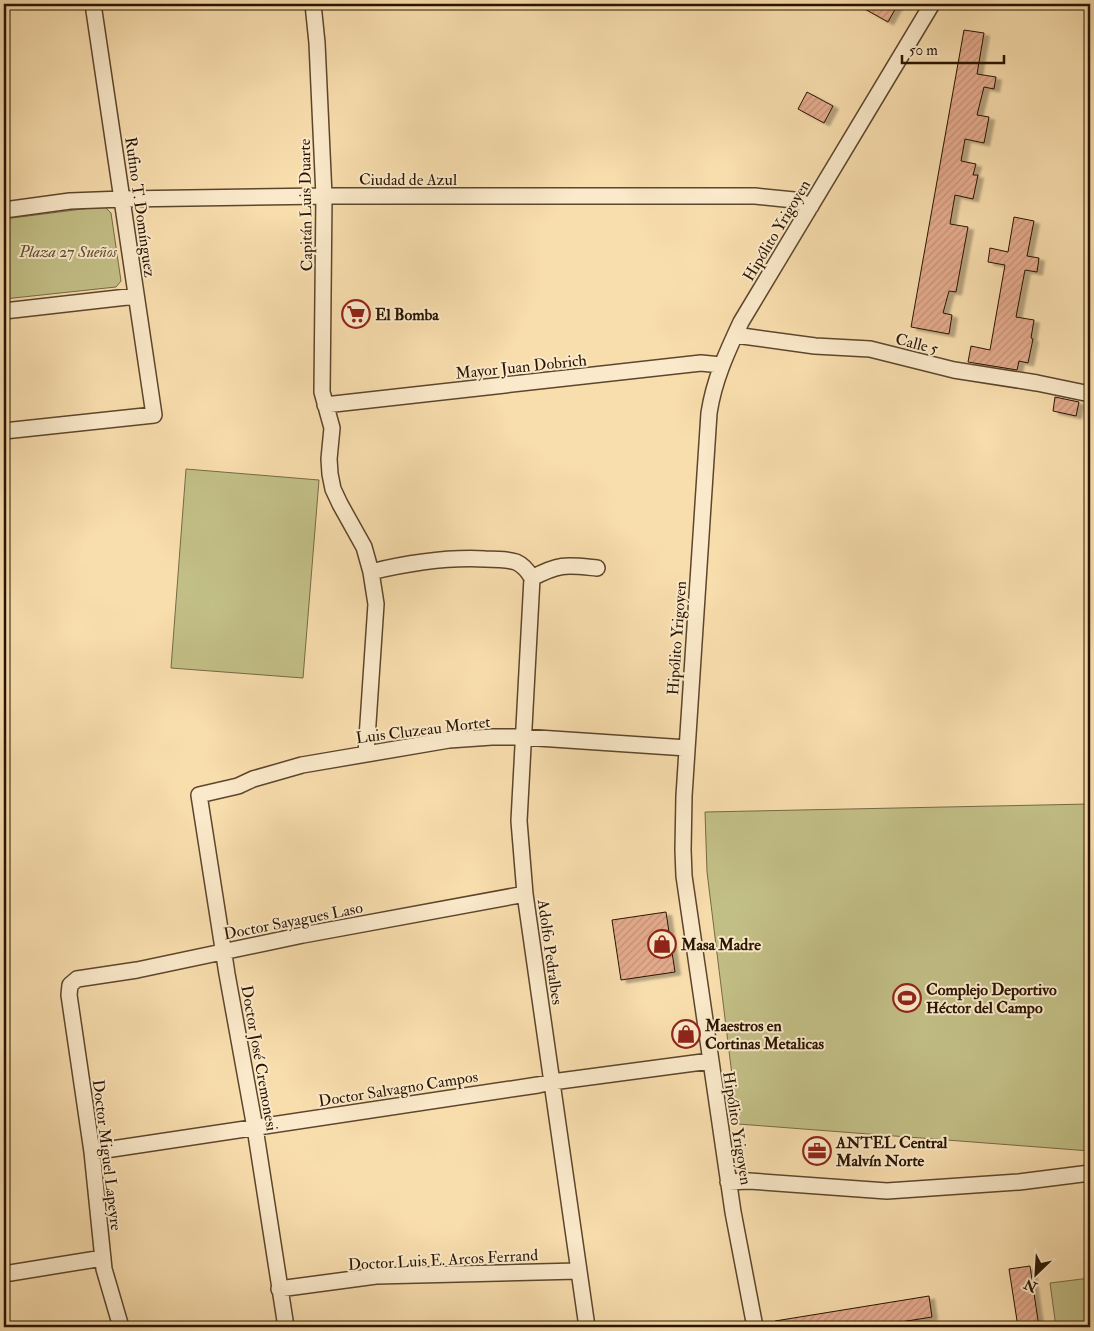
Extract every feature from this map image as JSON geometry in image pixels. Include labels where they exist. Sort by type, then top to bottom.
[{"type":"street","name":"Rufino T. Domínguez","points":[[4,431],[154,415],[93,4]]},
{"type":"street","name":"Capitán Luis Duarte","points":[[313,4],[317,43],[324,196],[322,392],[332,428],[329,459],[334,490],[364,547],[371,572],[376,604],[366,753]]},
{"type":"street","name":"Hipólito Yrigoyen","points":[[755,1327],[728,1182],[684,876],[683,820],[687,748],[707,437],[712,398],[721,365],[741,322],[932,4]]},
{"type":"street","name":"Ciudad de Azul","points":[[4,210],[70,201],[324,196],[755,196],[794,200],[811,206]]},
{"type":"street","points":[[4,311],[136,296]]},
{"type":"street","name":"Calle 5","points":[[735,335],[815,346],[870,349],[954,370],[1037,383],[1090,394]]},
{"type":"street","name":"Mayor Juan Dobrich","points":[[325,405],[701,363],[721,365]]},
{"type":"street","points":[[371,572],[418,562],[473,558],[518,563],[526,569],[532,578],[559,566],[597,568]]},
{"type":"street","name":"Adolfo Pedralbes","points":[[532,578],[519,821],[525,894],[568,1181],[578,1257],[578,1271],[587,1327]]},
{"type":"street","name":"Luis Cluzeau Mortet","points":[[199,796],[238,786],[253,779],[302,765],[449,740],[523,737],[687,748]]},
{"type":"street","name":"Doctor José Cremonesi","points":[[199,796],[255,1128],[286,1327]]},
{"type":"street","name":"Doctor Sayagues Laso","points":[[70,985],[77,979],[138,970],[303,935],[525,894]]},
{"type":"street","name":"Doctor Miguel Lapeyre","points":[[70,985],[69,994],[92,1152],[104,1269],[121,1327]]},
{"type":"street","name":"Doctor Salvagno Campos","points":[[92,1152],[552,1082],[710,1061]]},
{"type":"street","points":[[728,1182],[749,1181],[887,1191],[1018,1182],[1090,1173]]},
{"type":"street","points":[[4,1274],[103,1258]]},
{"type":"street","name":"Doctor Luis E. Arcos Ferrand","points":[[279,1290],[376,1276],[578,1271]]},
{"type":"green space","name":"Plaza 27 Sueños","points":[[105,207],[111,213],[121,281],[116,287],[4,299],[4,219]]},
{"type":"green space","points":[[186,469],[319,480],[303,678],[171,668]]},
{"type":"green space","name":"Complejo Deportivo Héctor del Campo","points":[[1090,804],[1090,1151],[738,1124],[707,872],[705,812]]},
{"type":"green space","points":[[1090,1278],[1090,1327],[1056,1327],[1050,1283]]},
{"type":"building","points":[[856,4],[898,4],[888,22]]},
{"type":"building","points":[[964,30],[984,33],[977,74],[996,77],[994,89],[984,87],[977,115],[989,117],[984,143],[965,139],[961,161],[976,164],[973,175],[978,175],[973,199],[955,195],[950,224],[968,227],[956,292],[949,291],[943,313],[952,315],[949,334],[911,327]]},
{"type":"building","points":[[807,92],[833,106],[824,123],[798,109]]},
{"type":"building","points":[[1014,217],[1034,221],[1027,256],[1039,258],[1037,272],[1025,270],[1016,317],[1034,320],[1031,338],[1033,339],[1028,363],[1019,361],[1017,370],[968,362],[971,346],[990,350],[1005,265],[988,262],[990,248],[1008,252]]},
{"type":"building","points":[[1055,397],[1079,402],[1076,416],[1053,411]]},
{"type":"building","points":[[666,912],[675,972],[621,980],[612,920]]},
{"type":"building","points":[[1030,1266],[1039,1327],[1018,1327],[1009,1269]]},
{"type":"building","points":[[929,1296],[932,1317],[869,1327],[776,1327],[775,1321]]},
{"type":"place","name":"El Bomba","points":[[356,314]]},
{"type":"place","name":"Masa Madre","points":[[662,944]]},
{"type":"place","name":"Complejo Deportivo Héctor del Campo","points":[[907,998]]},
{"type":"place","name":"Maestros en Cortinas Metalicas","points":[[686,1034]]},
{"type":"place","name":"ANTEL Central Malvín Norte","points":[[817,1151]]}]
